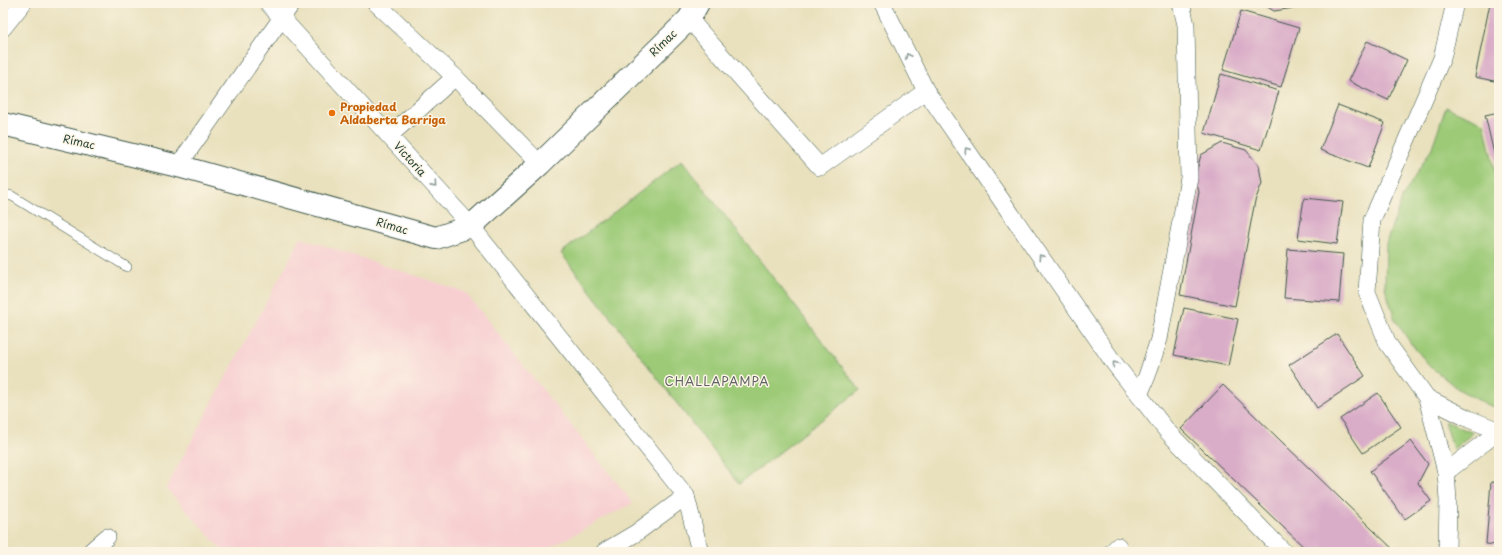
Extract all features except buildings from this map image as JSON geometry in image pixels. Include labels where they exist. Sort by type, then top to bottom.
[{"type":"street","points":[[3,28],[23,3]]},
{"type":"street","name":"Victoria","points":[[268,3],[471,226],[686,496]]},
{"type":"street","points":[[178,166],[292,3]]},
{"type":"street","points":[[376,3],[455,76],[540,164]]},
{"type":"street","points":[[882,3],[926,91],[1114,363],[1167,431],[1284,552]]},
{"type":"street","points":[[1139,395],[1160,339],[1189,178],[1186,25],[1181,3]]},
{"type":"street","points":[[1447,552],[1448,500],[1446,472],[1427,398],[1388,344],[1367,292],[1372,220],[1442,58],[1455,3]]},
{"type":"street","points":[[693,11],[820,167],[926,91]]},
{"type":"street","name":"Rímac","points":[[3,124],[178,166],[436,238],[471,226],[540,164],[693,11]]},
{"type":"street","points":[[389,136],[455,76]]},
{"type":"street","points":[[1427,398],[1469,420],[1499,431]]},
{"type":"street","points":[[1446,472],[1499,431]]},
{"type":"street","points":[[604,552],[636,533],[686,496],[700,552]]},
{"type":"street","points":[[90,552],[107,537]]},
{"type":"lane","points":[[3,194],[12,196],[127,267]]},
{"type":"shaded area","points":[[301,238],[465,292],[633,503],[541,552],[224,552],[166,488]]},
{"type":"green space","points":[[1446,107],[1484,123],[1499,190],[1499,409],[1486,404],[1458,389],[1431,367],[1412,345],[1395,320],[1385,287],[1386,243],[1403,196],[1431,150]]},
{"type":"green space","points":[[682,160],[860,390],[739,484],[561,253]]},
{"type":"green space","points":[[1445,421],[1473,433],[1453,449]]},
{"type":"place","name":"Propiedad Aldaberta Barriga","points":[[332,113]]},
{"type":"district","name":"CHALLAPAMPA","points":[[717,382]]}]
